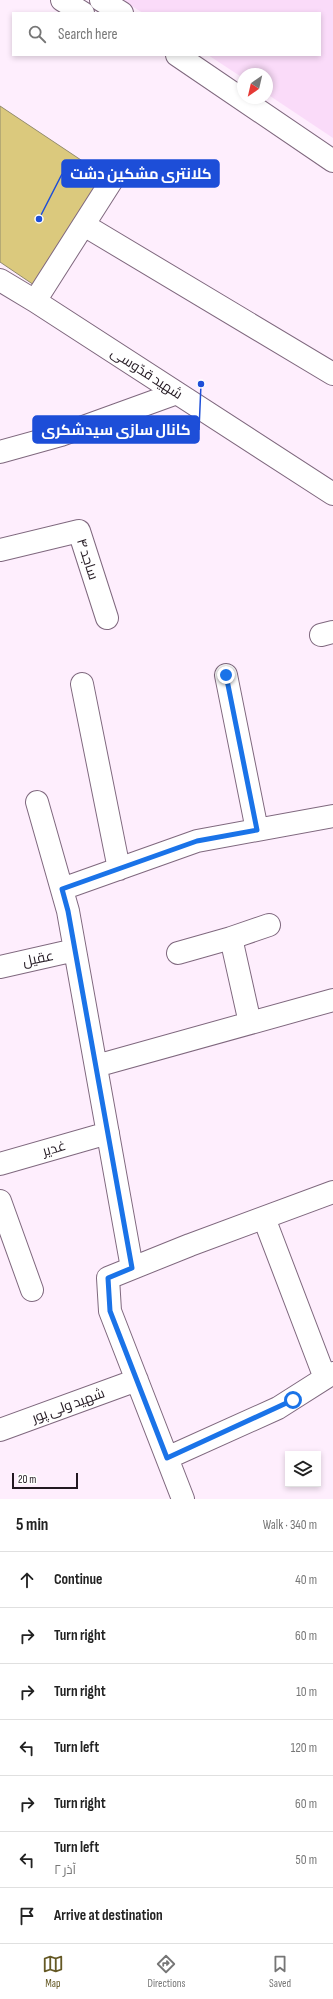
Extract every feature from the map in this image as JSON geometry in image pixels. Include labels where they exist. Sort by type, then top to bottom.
[{"type":"street","points":[[62,0],[80,12]]},
{"type":"street","points":[[101,0],[120,12]]},
{"type":"street","points":[[176,56],[333,161]]},
{"type":"street","points":[[35,300],[114,177]]},
{"type":"street","points":[[84,225],[333,374]]},
{"type":"street","name":"شهید قدّوسی","points":[[0,280],[35,300],[333,494]]},
{"type":"street","points":[[0,452],[60,435],[177,393]]},
{"type":"street","name":"ساجد ۴","points":[[0,550],[79,531],[106,618]]},
{"type":"street","points":[[226,675],[257,830]]},
{"type":"street","points":[[82,684],[119,869]]},
{"type":"street","points":[[37,802],[68,911],[132,1268]]},
{"type":"street","points":[[62,889],[197,841],[333,816]]},
{"type":"street","points":[[178,953],[231,938],[269,925]]},
{"type":"street","points":[[231,938],[250,1023]]},
{"type":"street","name":"عقیل","points":[[0,966],[75,950]]},
{"type":"street","points":[[96,1066],[333,1000]]},
{"type":"street","name":"غدیر","points":[[0,1164],[108,1133]]},
{"type":"street","points":[[183,1499],[110,1311],[108,1278],[333,1192]]},
{"type":"street","points":[[0,1201],[32,1290]]},
{"type":"street","points":[[167,1458],[278,1408],[329,1376],[264,1218]]},
{"type":"street","name":"شهید ولی پور","points":[[0,1430],[136,1380]]},
{"type":"shaded area","points":[[122,0],[333,0],[333,138],[273,98],[273,68],[237,68],[237,74],[210,56],[321,56],[321,12],[141,12]]},
{"type":"building","points":[[0,106],[105,176],[34,285],[0,262]]},
{"type":"place","name":"کلانتری مشکین دشت","points":[[39,219]]},
{"type":"place","name":"کانال سازی سیدشکری","points":[[201,384]]},
{"type":"route","points":[[226,675],[257,830],[197,841],[62,889],[68,911],[132,1268],[108,1278],[110,1311],[167,1458],[293,1400]]}]
